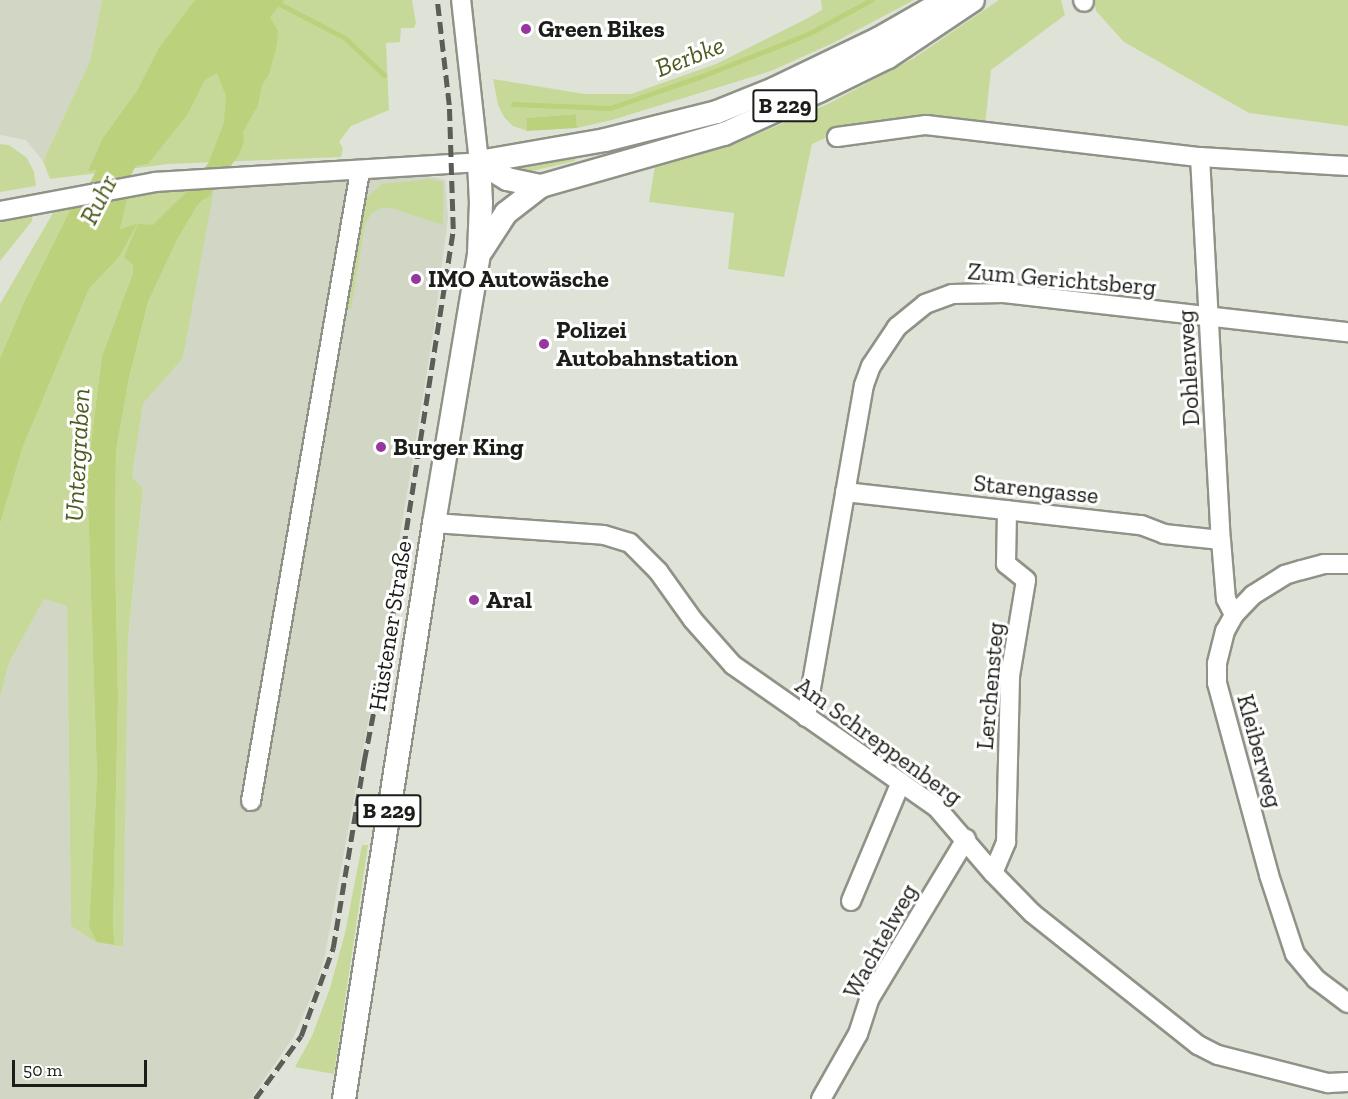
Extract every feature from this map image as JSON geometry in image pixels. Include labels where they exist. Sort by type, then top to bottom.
[{"type":"main road","name":"B 229","points":[[479,162],[605,141],[717,112],[774,89],[878,39],[946,0]]},
{"type":"main road","name":"B 229","points":[[479,254],[506,213],[541,186],[723,134],[888,57],[973,0]]},
{"type":"main road","name":"B 229","points":[[479,162],[507,179],[541,186]]},
{"type":"main road","name":"Hüstener Straße","points":[[344,1099],[434,523],[479,254],[481,203],[479,162]]},
{"type":"street","points":[[0,211],[155,182],[479,162],[461,0]]},
{"type":"street","points":[[837,137],[887,128],[935,125],[1200,157],[1348,166]]},
{"type":"street","name":"Dohlenweg","points":[[1200,157],[1221,540],[1226,599],[1234,615]]},
{"type":"street","points":[[251,801],[360,171]]},
{"type":"street","name":"Zum Gerichtsberg","points":[[806,717],[864,385],[871,366],[897,327],[925,304],[952,294],[1004,293],[1348,332]]},
{"type":"street","name":"Starengasse","points":[[845,492],[1141,525],[1164,534],[1221,540]]},
{"type":"street","name":"Lerchensteg","points":[[993,873],[1006,842],[1010,676],[1026,580],[1006,564],[1007,510]]},
{"type":"street","name":"Am Schreppenberg","points":[[434,523],[604,535],[630,543],[658,571],[693,620],[733,665],[937,808],[993,873],[1032,913],[1198,1045],[1218,1054],[1346,1088]]},
{"type":"street","name":"Kleiberweg","points":[[1348,564],[1324,564],[1285,575],[1253,595],[1234,615],[1225,630],[1217,664],[1219,696],[1269,875],[1295,954],[1316,979],[1348,1003]]},
{"type":"street","points":[[851,901],[901,782]]},
{"type":"street","name":"Wachtelweg","points":[[821,1099],[858,1034],[870,998],[966,839]]},
{"type":"shaded area","points":[[0,0],[102,0],[90,61],[43,161],[26,140],[0,135]]},
{"type":"shaded area","points":[[102,0],[412,0],[416,23],[414,28],[401,28],[400,42],[386,43],[389,110],[351,126],[339,142],[343,148],[341,157],[168,164],[50,179],[43,161],[90,61]]},
{"type":"shaded area","points":[[821,0],[914,0],[833,43],[771,71],[612,120],[577,128],[576,114],[526,118],[527,131],[513,126],[504,117],[498,105],[493,79],[585,94],[631,94],[716,64],[822,10]]},
{"type":"shaded area","points":[[999,0],[1061,0],[1065,15],[991,70],[985,125],[933,118],[857,124],[812,144],[784,277],[728,269],[734,213],[649,202],[655,166],[739,142],[828,104],[914,58]]},
{"type":"shaded area","points":[[1094,0],[1348,0],[1348,126],[1249,113],[1124,42],[1096,11]]},
{"type":"shaded area","points":[[0,144],[9,145],[27,158],[34,172],[36,186],[0,192]]},
{"type":"shaded area","points":[[575,158],[575,161],[523,173],[522,161]]},
{"type":"shaded area","points":[[431,176],[445,180],[448,217],[434,328],[381,652],[325,955],[316,986],[294,1036],[251,1099],[0,1099],[0,697],[9,663],[44,599],[67,606],[71,926],[95,942],[122,947],[128,639],[143,490],[132,477],[143,404],[183,358],[213,189]]},
{"type":"shaded area","points":[[430,179],[443,182],[443,225],[391,208],[381,208],[371,214],[365,224],[351,309],[345,309],[364,200],[382,184]]},
{"type":"shaded area","points":[[193,185],[213,189],[213,190],[213,194],[183,358],[143,404],[132,477],[143,489],[128,639],[123,947],[95,942],[71,926],[67,606],[44,599],[9,663],[0,697],[0,524],[21,448],[89,289],[120,256],[136,225],[120,229],[22,307],[0,358],[0,304],[53,213],[74,200]],"holes":[[[192,186],[213,190],[197,206],[177,240],[148,302],[129,378],[116,451],[115,551],[118,698],[113,929],[115,945],[89,926],[97,776],[87,473],[102,356],[133,273],[133,266],[153,226]]]},
{"type":"shaded area","points":[[32,215],[32,221],[0,261],[0,223]]},
{"type":"shaded area","points":[[362,845],[368,845],[334,1074],[295,1067],[312,1036],[330,988],[345,933]]},
{"type":"water","points":[[195,0],[284,0],[270,17],[278,31],[269,74],[262,85],[258,105],[227,161],[209,162],[224,123],[226,96],[217,73],[205,80],[187,115],[148,164],[88,171],[103,138],[137,91],[159,48]]},
{"type":"water","points":[[576,114],[577,128],[527,131],[526,118]]},
{"type":"water","points":[[192,186],[213,189],[197,206],[177,240],[148,302],[129,378],[116,451],[115,551],[118,698],[113,929],[115,945],[97,942],[89,926],[97,776],[87,473],[102,356],[133,273],[133,265],[124,257],[138,224],[153,225]]},
{"type":"water","points":[[128,194],[120,229],[137,224],[120,256],[89,289],[22,448],[0,524],[0,358],[22,307],[75,201]]},
{"type":"waterway","name":"Berbke","points":[[272,0],[345,38],[384,75]]},
{"type":"waterway","name":"Berbke","points":[[513,104],[610,108],[702,76],[808,34],[871,0]]},
{"type":"waterway","name":"Ruhr","points":[[88,221],[136,128]]},
{"type":"waterway","name":"Untergraben","points":[[201,190],[230,150],[234,140]]},
{"type":"railway","points":[[255,1099],[301,1036],[333,948],[364,761],[395,601],[453,229],[449,105],[437,0]]},
{"type":"place","name":"Green Bikes","points":[[526,29]]},
{"type":"place","name":"IMO Autowäsche","points":[[416,279]]},
{"type":"place","name":"Polizei Autobahnstation","points":[[544,344]]},
{"type":"place","name":"Burger King","points":[[381,447]]},
{"type":"place","name":"Aral","points":[[474,600]]}]
